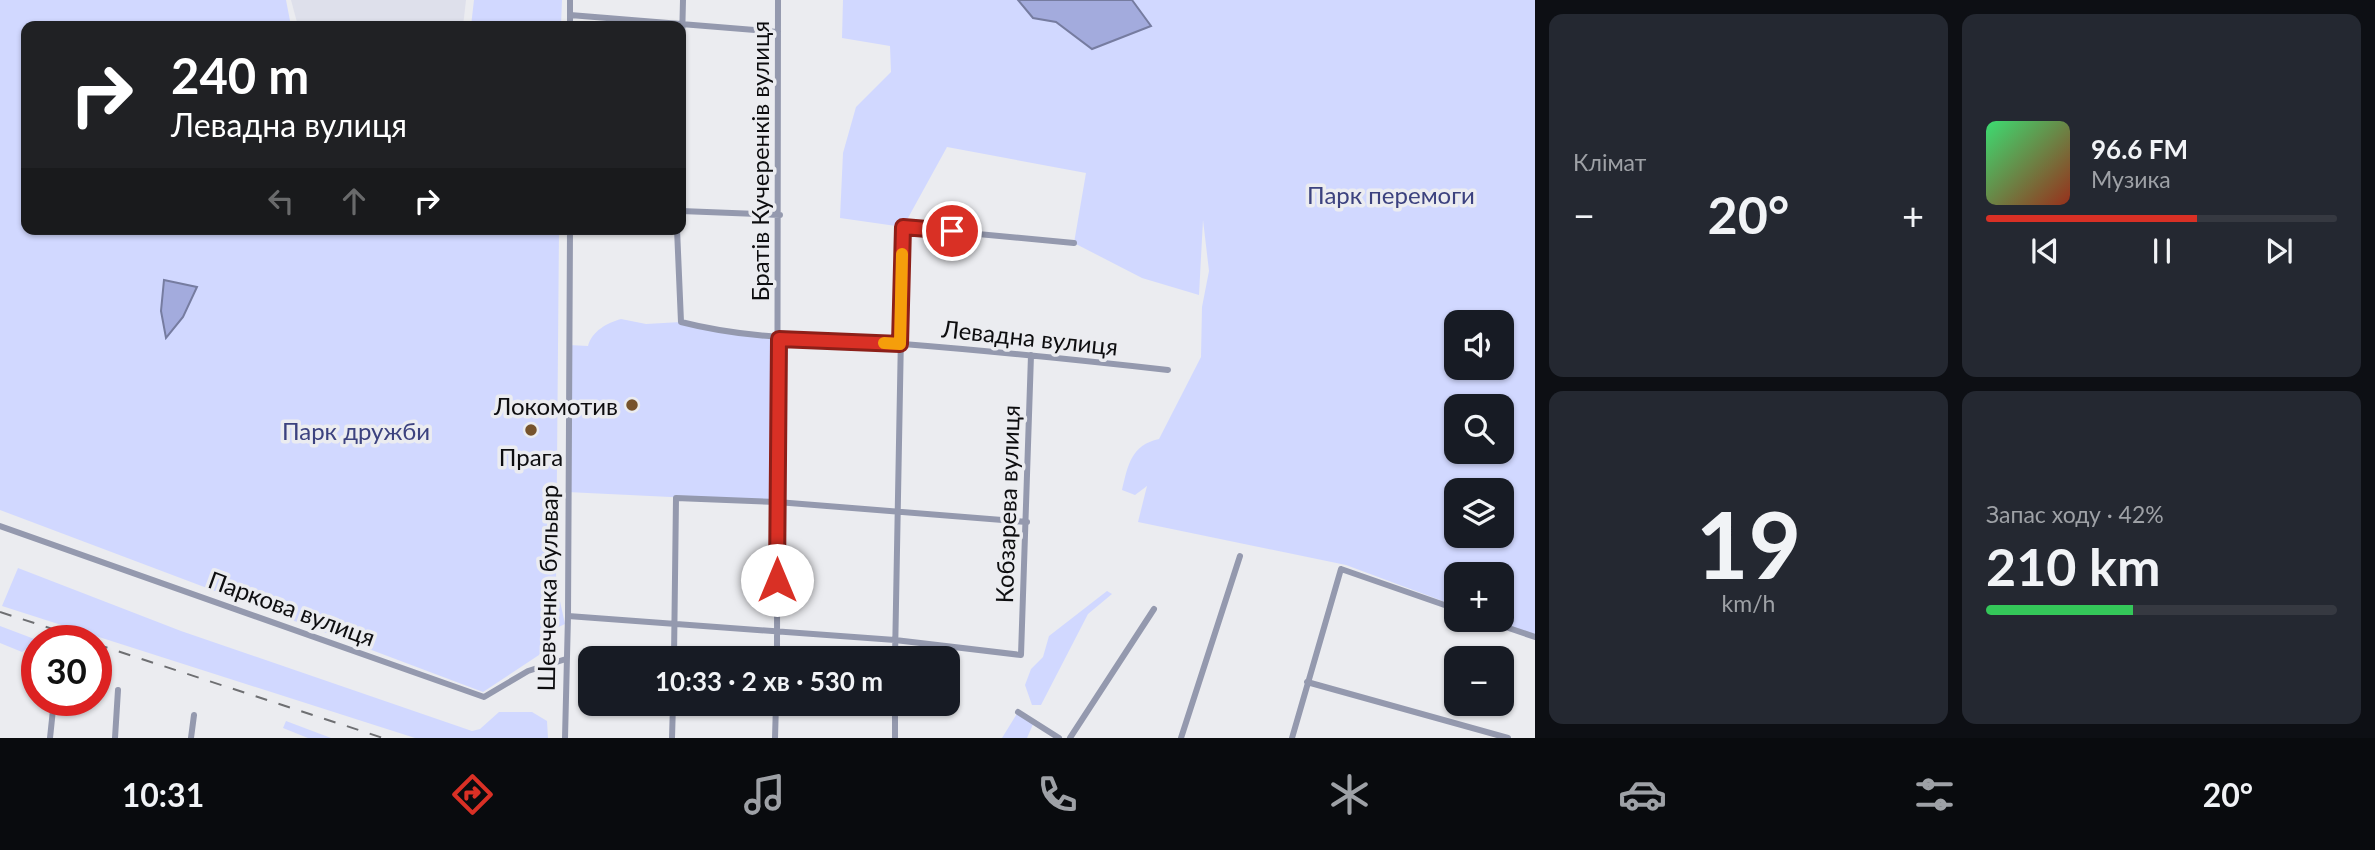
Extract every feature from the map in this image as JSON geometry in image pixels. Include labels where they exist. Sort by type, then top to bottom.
[{"type":"street","points":[[570,0],[570,21]]},
{"type":"street","points":[[682,0],[683,21]]},
{"type":"street","name":"Братів Кучеренків вулиця","points":[[777,646],[780,215],[778,0]]},
{"type":"street","points":[[570,15],[645,21]]},
{"type":"street","points":[[686,24],[778,32]]},
{"type":"street","points":[[686,211],[780,215]]},
{"type":"street","points":[[895,646],[903,227],[1074,243]]},
{"type":"street","name":"Шевченка бульвар","points":[[565,738],[570,235]]},
{"type":"street","name":"Левадна вулиця","points":[[677,235],[681,322],[720,332],[779,339],[900,344],[1168,370]]},
{"type":"street","name":"Кобзарева вулиця","points":[[895,640],[1021,655],[1031,355]]},
{"type":"street","points":[[674,646],[676,498],[777,502],[1027,522]]},
{"type":"street","name":"Паркова вулиця","points":[[0,526],[484,697],[528,671],[566,659]]},
{"type":"street","points":[[1181,738],[1240,556]]},
{"type":"street","points":[[1292,738],[1341,569],[1444,605]]},
{"type":"street","points":[[1070,738],[1154,609]]},
{"type":"street","points":[[568,616],[895,640]]},
{"type":"street","points":[[1514,630],[1535,637]]},
{"type":"street","points":[[1307,682],[1508,738]]},
{"type":"street","points":[[115,738],[118,690]]},
{"type":"street","points":[[1018,712],[1059,738]]},
{"type":"street","points":[[191,738],[194,715]]},
{"type":"street","points":[[50,738],[52,716]]},
{"type":"street","points":[[672,738],[673,716]]},
{"type":"street","points":[[775,738],[776,716]]},
{"type":"street","points":[[895,716],[895,738]]},
{"type":"shaded area","points":[[291,0],[466,0],[464,21],[297,21]]},
{"type":"shaded area","points":[[1018,0],[1132,0],[1151,26],[1092,49],[1056,22],[1033,18]]},
{"type":"shaded area","points":[[164,280],[197,287],[183,317],[166,338],[161,311]]},
{"type":"green space","name":"Парк дружби","points":[[0,0],[286,0],[290,21],[21,21],[21,235],[559,235],[556,583],[565,624],[552,630],[554,648],[543,645],[539,655],[483,692],[0,510]]},
{"type":"green space","points":[[474,0],[562,0],[561,21],[472,21]]},
{"type":"green space","name":"Парк перемоги","points":[[843,0],[1535,0],[1535,636],[1514,628],[1514,562],[1444,562],[1444,602],[1346,565],[1138,522],[1147,486],[1135,495],[1122,490],[1129,464],[1142,446],[1159,439],[1201,357],[1202,307],[1209,271],[1203,220],[1199,295],[1142,278],[1074,243],[1086,173],[947,147],[903,227],[840,218],[843,153],[856,107],[891,72],[890,46],[842,38]]},
{"type":"green space","points":[[621,319],[646,324],[681,322],[779,339],[777,502],[567,492],[569,345],[588,346],[601,328]]},
{"type":"green space","points":[[18,568],[181,631],[472,731],[480,729],[499,712],[532,712],[547,721],[548,738],[415,738],[112,641],[112,625],[61,625],[2,606]]},
{"type":"green space","points":[[1107,591],[1112,594],[1088,614],[1041,705],[1032,705],[1025,685],[1031,669],[1043,657],[1049,636]]},
{"type":"green space","points":[[0,626],[21,634],[21,652],[0,643]]},
{"type":"green space","points":[[1018,712],[1034,722],[1027,738],[1002,738]]},
{"type":"green space","points":[[286,721],[331,738],[308,738],[283,728]]},
{"type":"railway","points":[[0,612],[40,625]]},
{"type":"railway","points":[[112,649],[383,738]]},
{"type":"slow traffic","points":[[884,343],[900,344],[902,254]]},
{"type":"place","name":"Локомотив","points":[[632,405]]},
{"type":"place","name":"Прага","points":[[531,430]]},
{"type":"route","points":[[777,580],[779,339],[900,344],[903,227],[952,231]]}]
